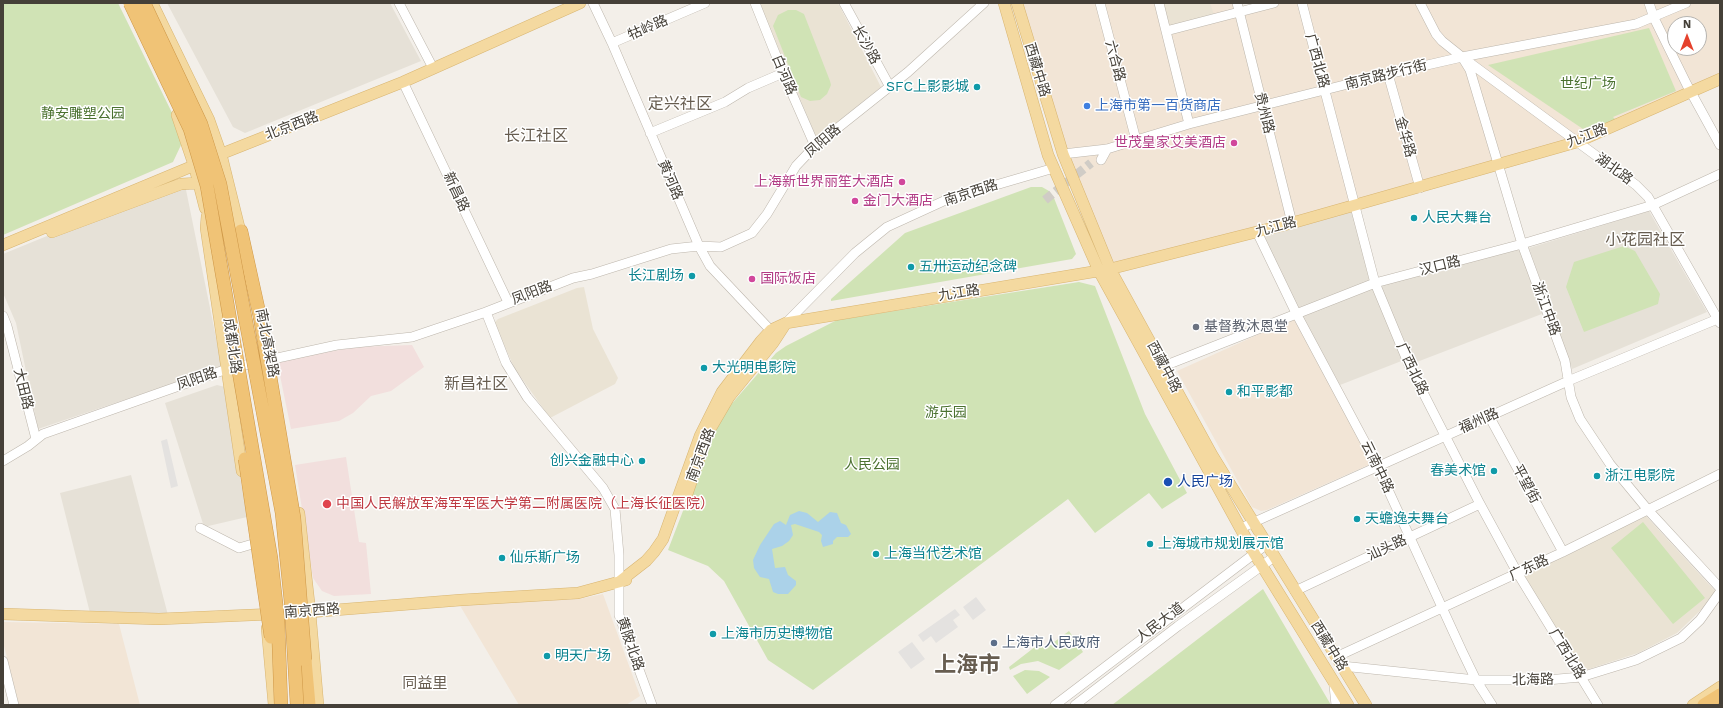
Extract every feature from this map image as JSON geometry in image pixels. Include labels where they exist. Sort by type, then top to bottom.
[{"type":"highway","points":[[130,3],[190,129],[202,165],[218,242],[276,590],[281,705]]},
{"type":"highway","name":"南北高架路","points":[[144,3],[201,124],[220,184],[282,513],[294,607],[297,705]]},
{"type":"highway","points":[[208,216],[262,564],[273,652],[277,705]]},
{"type":"highway","points":[[241,231],[260,317],[297,520],[299,570],[309,705]]},
{"type":"highway","points":[[253,512],[256,473]]},
{"type":"highway","points":[[276,480],[297,520]]},
{"type":"highway","points":[[262,564],[276,590]]},
{"type":"highway","points":[[294,607],[299,570]]},
{"type":"highway","points":[[1704,705],[1720,695]]},
{"type":"main road","points":[[123,3],[174,107],[194,165],[208,216],[206,228],[232,368],[243,478],[256,543],[262,564],[269,614],[274,705]]},
{"type":"main road","points":[[152,3],[209,120],[221,154],[241,231],[261,293],[267,361],[279,397],[311,614],[318,705]]},
{"type":"main road","name":"北京西路","points":[[3,245],[194,165],[402,82],[580,3]]},
{"type":"main road","name":"西藏中路","points":[[1004,3],[1046,148],[1099,271],[1147,362],[1261,566],[1348,705]]},
{"type":"main road","name":"西藏中路","points":[[1017,3],[1063,154],[1110,268],[1212,455],[1366,705]]},
{"type":"main road","name":"九江路","points":[[786,323],[1099,271],[1292,223],[1420,188],[1577,142],[1720,79]]},
{"type":"main road","points":[[3,253],[39,237],[181,184],[199,183]]},
{"type":"main road","name":"九江路","points":[[774,334],[816,318]]},
{"type":"main road","name":"南京西路","points":[[3,614],[159,618],[269,614],[294,607],[311,614],[461,600],[578,593],[619,582],[640,566],[658,546],[672,515],[700,436],[714,404],[740,367],[786,323]]},
{"type":"main road","name":"成都北路","points":[[267,361],[266,391],[291,537],[294,607],[298,636],[302,705]]},
{"type":"main road","name":"成都北路","points":[[232,368],[276,652],[281,705]]},
{"type":"main road","points":[[266,391],[279,397]]},
{"type":"main road","points":[[291,537],[297,520]]},
{"type":"main road","points":[[298,636],[311,614]]},
{"type":"main road","points":[[272,679],[276,652]]},
{"type":"main road","points":[[1693,705],[1720,687]]},
{"type":"main road","points":[[1710,705],[1720,698]]},
{"type":"street","points":[[399,3],[433,68]]},
{"type":"street","name":"黄河路","points":[[593,3],[612,43],[699,246],[710,266],[774,334]]},
{"type":"street","name":"牯岭路","points":[[612,43],[705,3]]},
{"type":"street","name":"白河路","points":[[755,3],[782,74],[816,146]]},
{"type":"street","name":"长沙路","points":[[844,3],[890,87]]},
{"type":"street","name":"凤阳路","points":[[3,461],[43,434],[232,368],[337,344],[412,338],[486,312],[508,302],[573,278],[592,274],[671,249],[699,246],[721,247],[752,233],[767,214],[796,166],[816,146],[890,87],[984,3]]},
{"type":"street","name":"六合路","points":[[1100,3],[1136,140]]},
{"type":"street","points":[[1159,3],[1189,124]]},
{"type":"street","points":[[1166,31],[1238,7],[1274,3]]},
{"type":"street","name":"广西北路","points":[[1302,3],[1356,205],[1374,283],[1409,364],[1444,436],[1480,504],[1518,574],[1598,705]]},
{"type":"street","name":"浙江中路","points":[[1420,3],[1436,34],[1442,41],[1462,57],[1472,77],[1522,244],[1565,361],[1571,397],[1586,429],[1610,464],[1648,510],[1720,588]]},
{"type":"street","points":[[1649,3],[1654,18],[1720,145]]},
{"type":"street","name":"南京路步行街","points":[[1063,154],[1107,149],[1189,124],[1462,57],[1636,24],[1654,18],[1686,3]]},
{"type":"street","name":"贵州路","points":[[1238,7],[1292,223]]},
{"type":"street","name":"湖北路","points":[[1462,57],[1636,185],[1648,197],[1719,320]]},
{"type":"street","points":[[650,133],[725,102],[748,88],[782,74]]},
{"type":"street","name":"金华路","points":[[1388,74],[1420,188]]},
{"type":"street","name":"新昌路","points":[[402,82],[508,302]]},
{"type":"street","points":[[1101,160],[1107,149]]},
{"type":"street","name":"南京西路","points":[[786,323],[855,253],[887,227],[948,199],[1054,168]]},
{"type":"street","name":"汉口路","points":[[1164,366],[1374,283],[1522,244],[1653,205],[1720,174]]},
{"type":"street","name":"云南中路","points":[[1257,232],[1296,313],[1378,467],[1476,680],[1492,705]]},
{"type":"street","name":"黄陂北路","points":[[486,312],[506,363],[527,397],[604,488],[615,509],[619,560],[618,610],[620,623],[651,702]]},
{"type":"street","name":"大田路","points":[[3,316],[7,326],[36,439]]},
{"type":"street","name":"福州路","points":[[1241,528],[1568,381],[1719,320]]},
{"type":"street","name":"平望街","points":[[1490,416],[1563,552]]},
{"type":"street","name":"广东路","points":[[1339,662],[1443,608],[1518,574],[1720,474]]},
{"type":"street","name":"汕头路","points":[[1295,591],[1480,504]]},
{"type":"street","points":[[200,528],[239,548],[256,543]]},
{"type":"street","name":"人民大道","points":[[1055,705],[1266,544]]},
{"type":"street","name":"人民大道","points":[[1075,705],[1178,626],[1274,557]]},
{"type":"street","name":"北海路","points":[[1339,662],[1476,680],[1547,680],[1581,677],[1636,660],[1681,638],[1700,620],[1720,592]]},
{"type":"street","points":[[3,661],[14,705]]},
{"type":"street","points":[[1333,682],[1336,693],[1336,705]]},
{"type":"street","points":[[641,705],[651,702]]},
{"type":"shaded area","points":[[167,3],[390,3],[421,61],[245,133],[233,127]]},
{"type":"shaded area","points":[[759,3],[838,3],[881,87],[817,139]]},
{"type":"shaded area","points":[[1018,3],[1237,3],[1239,12],[1274,3],[1720,3],[1720,79],[1577,142],[1110,269],[1063,154]]},
{"type":"shaded area","points":[[1159,3],[1210,3],[1215,18],[1166,31]]},
{"type":"shaded area","points":[[184,180],[222,367],[38,429],[16,323],[3,293],[3,254]]},
{"type":"shaded area","points":[[1352,208],[1370,282],[1404,360],[1340,385],[1298,310],[1260,234]]},
{"type":"shaded area","points":[[1649,211],[1707,312],[1572,369],[1529,248]]},
{"type":"shaded area","points":[[1522,244],[1547,312],[1409,365],[1375,283]]},
{"type":"shaded area","points":[[584,287],[593,329],[618,378],[615,384],[550,418],[515,369],[494,323],[498,319],[577,288]]},
{"type":"shaded area","points":[[1295,318],[1373,463],[1267,510],[1261,511],[1252,507],[1177,371]]},
{"type":"shaded area","points":[[412,345],[424,367],[391,391],[371,396],[353,413],[339,421],[291,429],[277,361],[356,347]]},
{"type":"shaded area","points":[[217,385],[225,387],[247,517],[204,527],[165,403]]},
{"type":"shaded area","points":[[167,439],[178,486],[171,488],[161,441]]},
{"type":"shaded area","name":"中国人民解放军海军军医大学第二附属医院（上海长征医院）","points":[[346,457],[359,542],[366,543],[371,594],[334,596],[322,591],[313,578],[295,465]]},
{"type":"shaded area","points":[[131,475],[168,615],[90,613],[60,493]]},
{"type":"shaded area","points":[[1646,516],[1715,591],[1705,606],[1677,633],[1638,653],[1583,671],[1523,575]]},
{"type":"shaded area","name":"明天广场","points":[[603,594],[640,696],[626,705],[519,705],[459,604],[579,599]]},
{"type":"shaded area","points":[[976,597],[986,610],[973,620],[963,607]]},
{"type":"shaded area","points":[[955,609],[960,615],[953,620],[958,627],[936,643],[931,636],[923,642],[918,635]]},
{"type":"shaded area","points":[[3,622],[119,624],[140,705],[19,705],[3,642]]},
{"type":"shaded area","points":[[912,642],[925,659],[911,669],[898,652]]},
{"type":"green space","name":"静安雕塑公园","points":[[3,3],[118,3],[178,125],[181,145],[173,162],[3,235]]},
{"type":"green space","points":[[788,10],[796,10],[804,14],[830,81],[831,85],[827,94],[820,100],[810,101],[801,97],[773,26],[778,15]]},
{"type":"green space","name":"世纪广场","points":[[1649,28],[1676,91],[1613,117],[1617,121],[1588,128],[1583,129],[1488,65]]},
{"type":"green space","points":[[1031,187],[1042,187],[1049,191],[1054,198],[1076,254],[1072,259],[831,301],[831,299],[905,233]]},
{"type":"green space","points":[[1624,246],[1635,251],[1660,294],[1658,304],[1584,332],[1566,287],[1574,262]]},
{"type":"green space","name":"人民公园","points":[[1079,282],[1095,286],[1145,414],[1187,493],[1162,509],[1149,493],[1095,533],[1068,499],[813,690],[768,660],[724,581],[708,566],[668,550],[709,443],[728,408],[776,353],[786,346],[837,320]]},
{"type":"green space","points":[[1643,522],[1705,598],[1673,624],[1611,548]]},
{"type":"green space","points":[[1263,589],[1331,705],[1112,705]]},
{"type":"green space","points":[[1069,631],[1083,652],[1059,670],[1038,661],[1021,664],[1010,670],[1009,667],[1040,643],[1046,648]]},
{"type":"green space","points":[[1025,670],[1039,671],[1050,677],[1027,694],[1013,676]]},
{"type":"water","points":[[799,511],[807,513],[818,522],[830,512],[837,513],[841,523],[846,525],[851,534],[848,537],[837,537],[833,541],[833,544],[823,547],[821,541],[822,535],[819,532],[795,524],[791,525],[793,535],[789,541],[782,546],[772,549],[775,568],[785,567],[788,575],[796,581],[796,585],[788,594],[778,594],[773,592],[769,579],[760,577],[754,568],[753,560],[760,545],[774,524],[780,521],[786,525],[790,515]]},
{"type":"tunnel","points":[[1045,200],[1091,163]]},
{"type":"place","name":"SFC上影影城","points":[[977,87]]},
{"type":"place","name":"上海市第一百货商店","points":[[1087,106]]},
{"type":"place","name":"世茂皇家艾美酒店","points":[[1234,143]]},
{"type":"place","name":"上海新世界丽笙大酒店","points":[[902,182]]},
{"type":"place","name":"金门大酒店","points":[[855,201]]},
{"type":"place","name":"人民大舞台","points":[[1414,218]]},
{"type":"place","name":"五卅运动纪念碑","points":[[911,267]]},
{"type":"place","name":"长江剧场","points":[[692,276]]},
{"type":"place","name":"国际饭店","points":[[752,279]]},
{"type":"place","name":"基督教沐恩堂","points":[[1196,327]]},
{"type":"place","name":"大光明电影院","points":[[704,368]]},
{"type":"place","name":"和平影都","points":[[1229,392]]},
{"type":"place","name":"创兴金融中心","points":[[642,461]]},
{"type":"place","name":"春美术馆","points":[[1494,471]]},
{"type":"place","name":"浙江电影院","points":[[1597,476]]},
{"type":"place","name":"人民广场","points":[[1168,482]]},
{"type":"place","name":"中国人民解放军海军军医大学第二附属医院（上海长征医院）","points":[[327,504]]},
{"type":"place","name":"天蟾逸夫舞台","points":[[1357,519]]},
{"type":"place","name":"上海城市规划展示馆","points":[[1150,544]]},
{"type":"place","name":"上海当代艺术馆","points":[[876,554]]},
{"type":"place","name":"仙乐斯广场","points":[[502,558]]},
{"type":"place","name":"上海市历史博物馆","points":[[713,634]]},
{"type":"place","name":"上海市人民政府","points":[[994,643]]},
{"type":"place","name":"明天广场","points":[[547,656]]},
{"type":"district","name":"定兴社区","points":[[680,104]]},
{"type":"district","name":"长江社区","points":[[536,136]]},
{"type":"district","name":"小花园社区","points":[[1645,240]]},
{"type":"district","name":"新昌社区","points":[[476,384]]},
{"type":"district","name":"上海市","points":[[967,666]]},
{"type":"district","name":"同益里","points":[[425,684]]},
{"type":"park label","name":"游乐园","points":[[946,413]]}]
